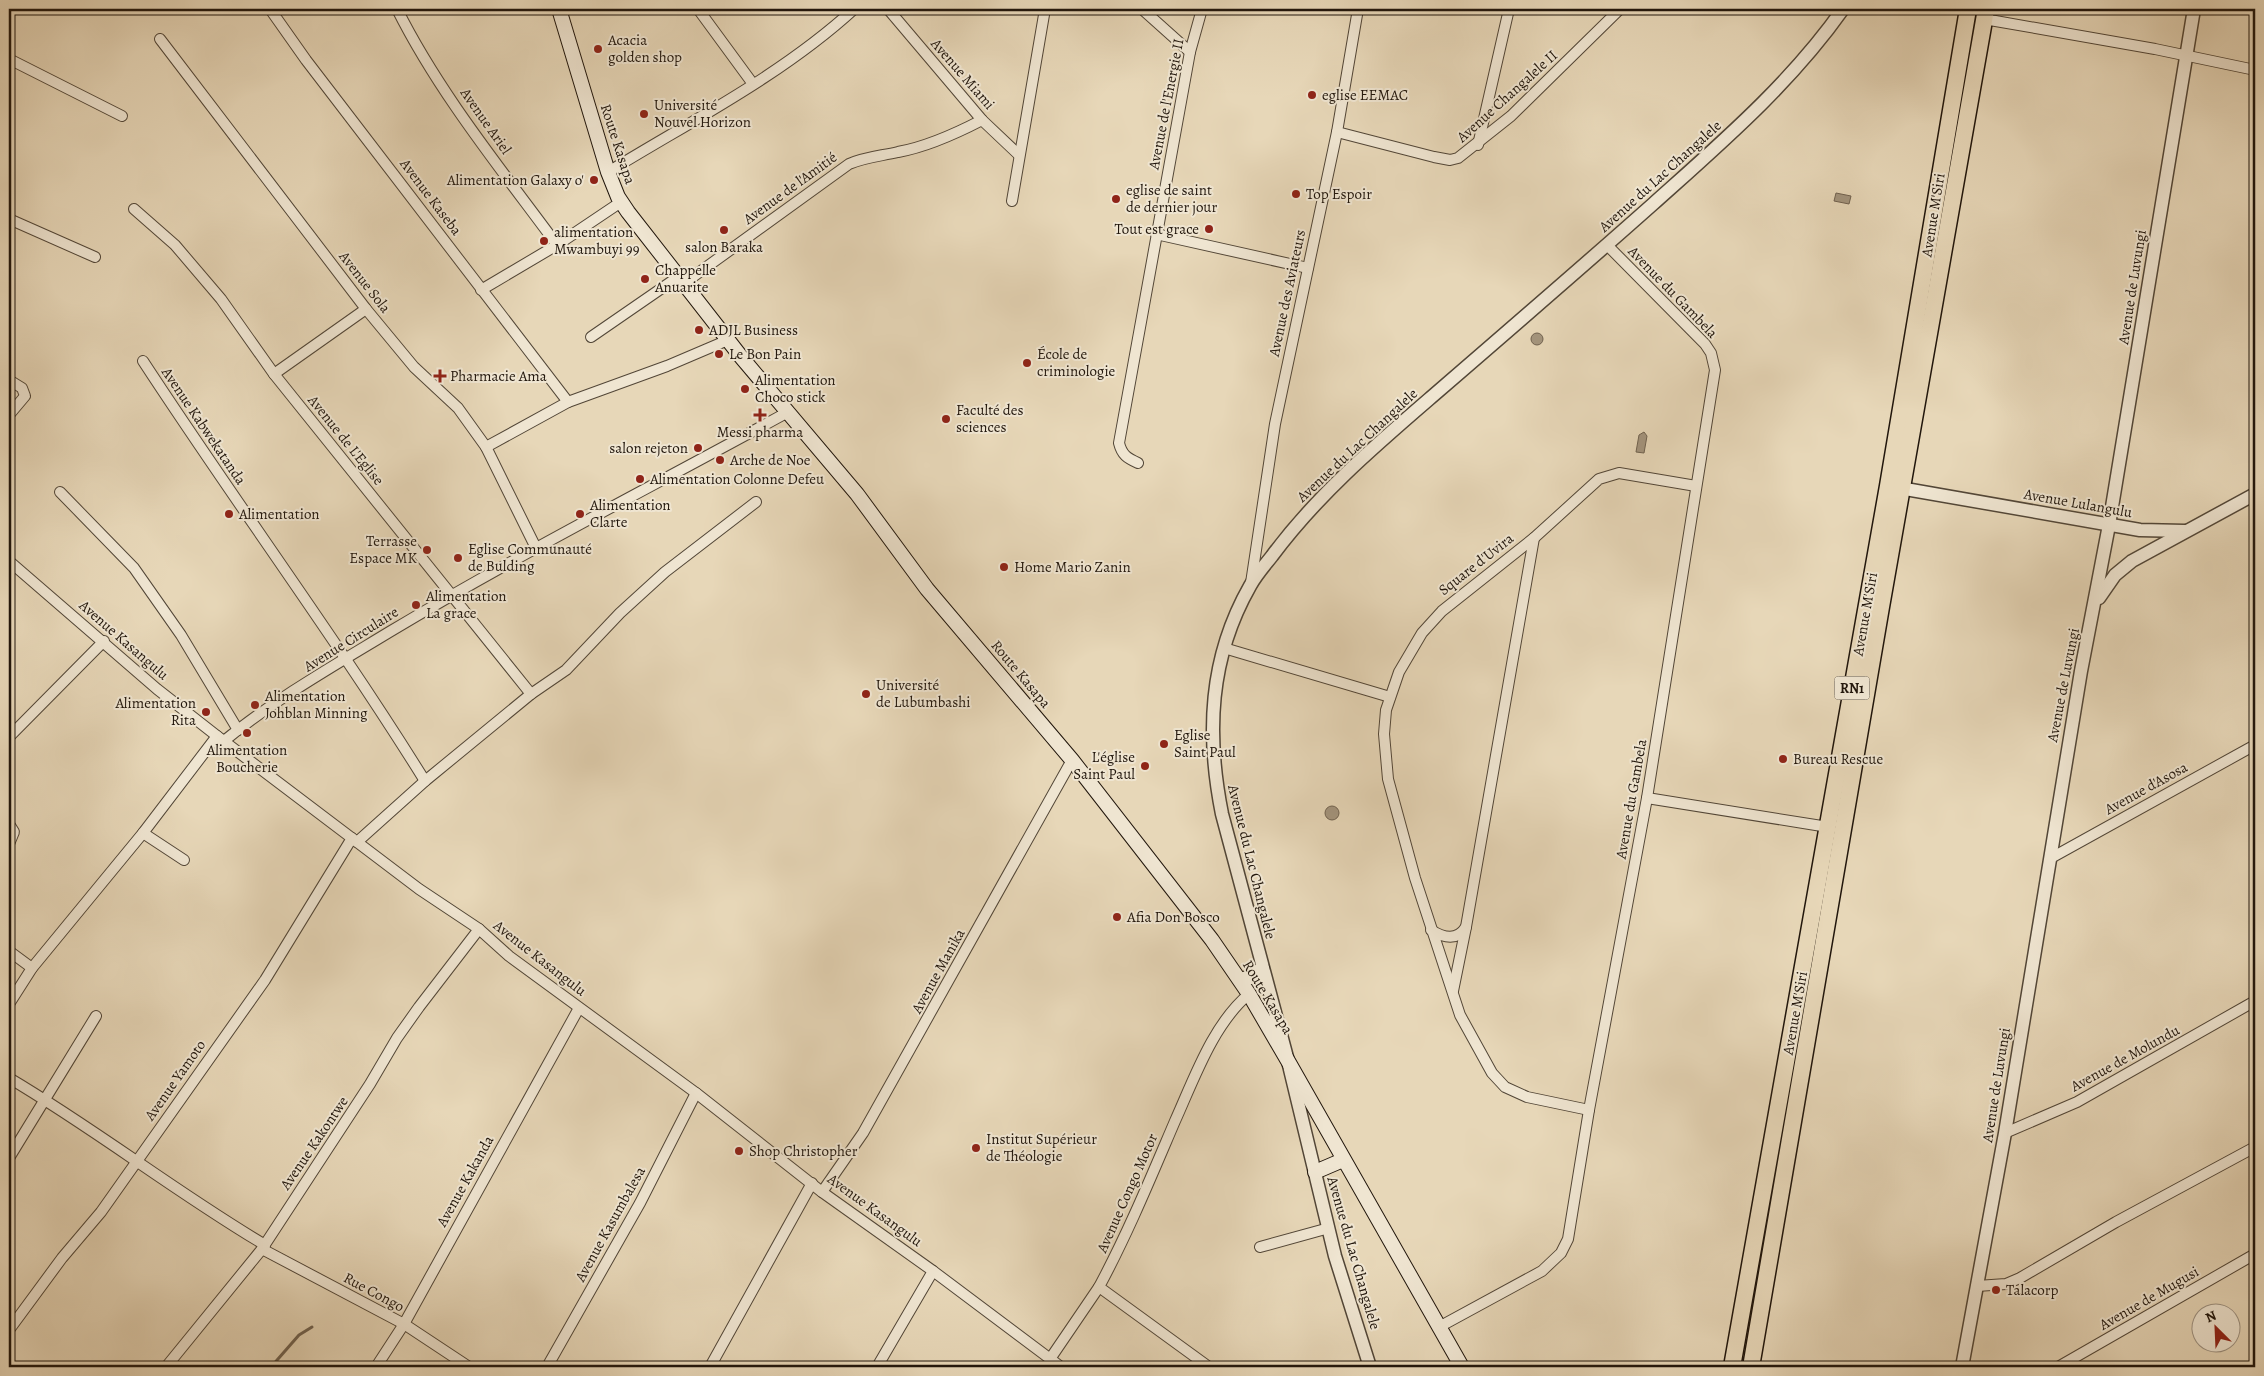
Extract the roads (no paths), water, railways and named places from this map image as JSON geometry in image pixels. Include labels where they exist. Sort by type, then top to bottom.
[{"type":"highway","name":"Avenue M'Siri","points":[[1751,1367],[1895,487],[1968,9]]},
{"type":"highway","name":"Avenue M'Siri","points":[[1732,1367],[1828,827],[1985,14]]},
{"type":"main road","name":"Route Kasapa","points":[[558,9],[608,172],[621,202],[728,340],[857,494],[927,589],[1072,760],[1212,940],[1249,994],[1462,1367]]},
{"type":"main road","points":[[1240,980],[1251,977],[1262,969]]},
{"type":"main road","points":[[1315,1172],[1343,1160]]},
{"type":"street","name":"Avenue Kaseba","points":[[270,9],[306,60],[404,185],[568,402]]},
{"type":"street","name":"Avenue Ariel","points":[[397,9],[416,44],[462,114],[557,245]]},
{"type":"street","points":[[698,9],[753,84]]},
{"type":"street","points":[[608,172],[753,84],[821,39],[854,9]]},
{"type":"street","name":"Avenue Miami","points":[[888,9],[982,120],[1019,155]]},
{"type":"street","points":[[1012,201],[1045,9]]},
{"type":"street","points":[[1142,9],[1190,52]]},
{"type":"street","name":"Avenue de l'Energie II","points":[[1138,464],[1126,457],[1121,451],[1119,443],[1190,52],[1202,9]]},
{"type":"street","name":"Avenue des Aviateurs","points":[[1250,585],[1275,424],[1338,132],[1358,9]]},
{"type":"street","points":[[1478,145],[1509,9]]},
{"type":"street","name":"Avenue Changalele II","points":[[1338,132],[1450,160],[1458,158],[1478,145],[1555,76],[1620,9]]},
{"type":"street","name":"Avenue du Lac Changalele","points":[[1370,1367],[1340,1273],[1288,1061],[1229,849],[1214,774],[1212,716],[1215,684],[1224,648],[1250,585],[1282,542],[1331,488],[1406,419],[1707,158],[1774,92],[1821,40],[1843,9]]},
{"type":"street","name":"Avenue de Luvungi","points":[[1962,1367],[2005,1133],[2080,672],[2095,604],[2109,525],[2194,9]]},
{"type":"street","points":[[1985,14],[2255,70]]},
{"type":"street","name":"Avenue Sola","points":[[160,38],[366,309],[414,367],[458,408],[486,447],[536,548]]},
{"type":"street","points":[[9,59],[122,116]]},
{"type":"street","name":"Avenue de l'Amitié","points":[[591,337],[681,281],[849,164],[861,158],[909,149],[966,128],[982,120]]},
{"type":"street","points":[[482,290],[557,245],[621,202]]},
{"type":"street","name":"Avenue de L'Eglise","points":[[134,208],[184,254],[221,299],[274,374],[531,694]]},
{"type":"street","points":[[9,218],[95,257]]},
{"type":"street","points":[[1156,234],[1308,268]]},
{"type":"street","name":"Avenue du Gambela","points":[[1439,1327],[1542,1271],[1561,1253],[1568,1239],[1647,798],[1696,486],[1715,363],[1705,344],[1607,245]]},
{"type":"street","points":[[274,374],[366,309]]},
{"type":"street","points":[[486,447],[568,402],[659,370],[728,340]]},
{"type":"street","name":"Avenue Kabwekatanda","points":[[143,361],[204,454],[367,688],[425,781]]},
{"type":"street","points":[[9,380],[25,392],[25,396],[9,415]]},
{"type":"street","name":"Avenue Circulaire","points":[[9,1004],[32,968],[221,739],[238,730],[345,659],[452,595],[788,412]]},
{"type":"street","points":[[1534,538],[1599,479],[1608,475],[1619,472],[1696,486]]},
{"type":"street","name":"Avenue Lulangulu","points":[[1895,487],[2151,532],[2185,531],[2255,494]]},
{"type":"street","points":[[60,492],[134,568],[181,635],[238,730]]},
{"type":"street","name":"Avenue Yamoto","points":[[9,1330],[62,1258],[101,1212],[265,980],[355,840],[531,694],[566,670],[620,613],[665,572],[756,502]]},
{"type":"street","points":[[2095,604],[2109,582],[2120,570],[2185,531]]},
{"type":"street","name":"Square d'Uvira","points":[[1453,992],[1431,930],[1388,779],[1384,734],[1390,697],[1410,653],[1422,633],[1442,611],[1534,538]]},
{"type":"street","name":"Square d'Uvira","points":[[1453,992],[1534,538]]},
{"type":"street","name":"Avenue Kasangulu","points":[[9,562],[104,641],[157,689],[221,739],[419,889],[479,929],[509,956],[696,1093],[822,1192],[933,1270],[1061,1367]]},
{"type":"street","points":[[9,737],[104,641]]},
{"type":"street","points":[[1224,648],[1390,697]]},
{"type":"street","name":"Avenue d'Asosa","points":[[2051,858],[2255,745]]},
{"type":"street","name":"Avenue Manika","points":[[822,1192],[863,1133],[1072,760]]},
{"type":"street","points":[[1647,798],[1828,827]]},
{"type":"street","points":[[9,824],[14,832],[9,844]]},
{"type":"street","points":[[144,833],[184,860]]},
{"type":"street","points":[[1431,930],[1445,937],[1451,937],[1458,935],[1466,926]]},
{"type":"street","name":"Avenue Kakontwe","points":[[166,1367],[263,1247],[419,1007],[479,929]]},
{"type":"street","points":[[9,951],[32,968]]},
{"type":"street","points":[[1453,992],[1460,1015],[1498,1082],[1527,1096],[1590,1110]]},
{"type":"street","name":"Avenue Congo Motor","points":[[1050,1359],[1099,1287],[1135,1212],[1192,1082],[1221,1024],[1230,1011],[1249,994]]},
{"type":"street","name":"Avenue de Molundu","points":[[2005,1133],[2077,1102],[2255,1001]]},
{"type":"street","name":"Avenue Kakanda","points":[[376,1367],[404,1324],[578,1008]]},
{"type":"street","points":[[9,1158],[96,1016]]},
{"type":"street","points":[[9,1078],[44,1099],[136,1161]]},
{"type":"street","name":"Avenue Kasumbalesa","points":[[547,1367],[640,1203],[696,1093]]},
{"type":"street","points":[[1977,1286],[2006,1284],[2020,1278],[2116,1222],[2255,1147]]},
{"type":"street","name":"Rue Congo","points":[[136,1161],[184,1196],[263,1247],[368,1307],[404,1324],[469,1367]]},
{"type":"street","points":[[710,1367],[812,1183]]},
{"type":"street","points":[[1260,1247],[1329,1228]]},
{"type":"street","name":"Avenue de Mugusi","points":[[2058,1367],[2255,1254]]},
{"type":"street","points":[[877,1367],[933,1270]]},
{"type":"street","points":[[1099,1287],[1209,1367]]},
{"type":"waterway","points":[[271,1367],[299,1335],[312,1327]]},
{"type":"place","name":"Acacia golden shop","points":[[598,49]]},
{"type":"place","name":"eglise EEMAC","points":[[1312,95]]},
{"type":"place","name":"Université Nouvel Horizon","points":[[644,114]]},
{"type":"place","name":"Alimentation Galaxy o'","points":[[594,180]]},
{"type":"place","name":"Top Espoir","points":[[1296,194]]},
{"type":"place","name":"eglise de saint de dernier jour","points":[[1116,199]]},
{"type":"place","name":"Tout est grace","points":[[1209,229]]},
{"type":"place","name":"salon Baraka","points":[[724,230]]},
{"type":"place","name":"alimentation Mwambuyi 99","points":[[544,241]]},
{"type":"place","name":"Chappelle Anuarite","points":[[645,279]]},
{"type":"place","name":"ADJL Business","points":[[699,330]]},
{"type":"place","name":"Le Bon Pain","points":[[719,354]]},
{"type":"place","name":"École de criminologie","points":[[1027,363]]},
{"type":"place","name":"Pharmacie Ama","points":[[440,376]]},
{"type":"place","name":"Alimentation Choco stick","points":[[745,389]]},
{"type":"place","name":"Messi pharma","points":[[760,415]]},
{"type":"place","name":"Faculté des sciences","points":[[946,419]]},
{"type":"place","name":"salon rejeton","points":[[698,448]]},
{"type":"place","name":"Arche de Noe","points":[[720,460]]},
{"type":"place","name":"Alimentation Colonne Defeu","points":[[640,479]]},
{"type":"place","name":"Alimentation","points":[[229,514]]},
{"type":"place","name":"Alimentation Clarte","points":[[580,514]]},
{"type":"place","name":"Terrasse Espace MK","points":[[427,550]]},
{"type":"place","name":"Eglise Communauté de Bulding","points":[[458,558]]},
{"type":"place","name":"Home Mario Zanin","points":[[1004,567]]},
{"type":"place","name":"Alimentation La grace","points":[[416,605]]},
{"type":"place","name":"Université de Lubumbashi","points":[[866,694]]},
{"type":"place","name":"Alimentation Johblan Minning","points":[[255,705]]},
{"type":"place","name":"Alimentation Rita","points":[[206,712]]},
{"type":"place","name":"Alimentation Boucherie","points":[[247,733]]},
{"type":"place","name":"Eglise Saint Paul","points":[[1164,744]]},
{"type":"place","name":"Bureau Rescue","points":[[1783,759]]},
{"type":"place","name":"L'église Saint Paul","points":[[1145,766]]},
{"type":"place","name":"Afia Don Bosco","points":[[1117,917]]},
{"type":"place","name":"Institut Supérieur de Théologie","points":[[976,1148]]},
{"type":"place","name":"Shop Christopher","points":[[739,1151]]},
{"type":"place","name":"Talacorp","points":[[1996,1290]]}]
